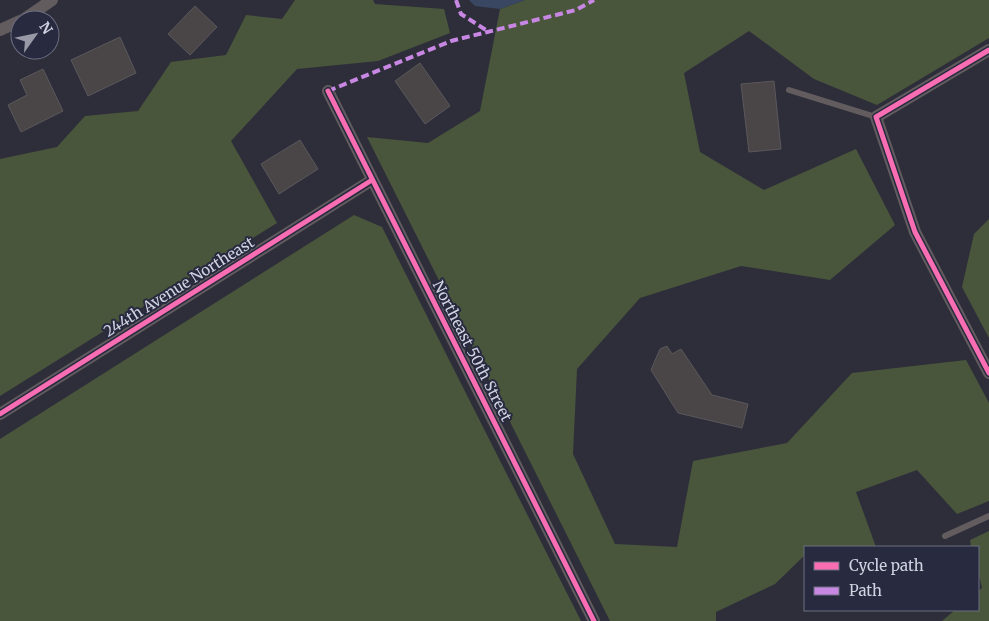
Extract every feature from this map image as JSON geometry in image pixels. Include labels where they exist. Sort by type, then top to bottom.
[{"type":"street","points":[[37,10],[52,0]]},
{"type":"street","points":[[989,50],[876,117],[915,232],[989,373]]},
{"type":"street","name":"Northeast 50th Street","points":[[328,91],[594,621]]},
{"type":"street","name":"244th Avenue Northeast","points":[[0,414],[372,180]]},
{"type":"lane","points":[[789,90],[876,117]]},
{"type":"lane","points":[[946,536],[989,516]]},
{"type":"green space","points":[[295,0],[373,0],[375,4],[444,9],[450,33],[378,61],[297,69],[231,141],[277,223],[0,396],[0,159],[57,147],[85,116],[138,111],[171,62],[226,55],[246,15],[282,19]]},
{"type":"green space","points":[[525,0],[989,0],[989,38],[877,105],[814,79],[749,31],[684,73],[700,152],[764,190],[856,149],[895,225],[830,280],[741,266],[640,298],[577,369],[573,454],[615,544],[677,547],[693,461],[787,443],[852,373],[966,360],[989,403],[989,501],[957,514],[917,470],[856,492],[876,546],[804,546],[804,556],[775,584],[716,612],[716,621],[610,621],[367,137],[428,143],[480,111],[500,9]]},
{"type":"green space","points":[[354,215],[382,227],[581,621],[0,621],[0,439]]},
{"type":"green space","points":[[989,219],[989,338],[962,287],[974,234]]},
{"type":"green space","points":[[989,531],[989,621],[942,621],[954,611],[979,611],[979,590],[982,588],[979,575],[979,546],[971,546],[970,540]]},
{"type":"water","points":[[469,0],[525,0],[500,9],[475,6]]},
{"type":"building","points":[[195,6],[217,27],[190,55],[168,34]]},
{"type":"building","points":[[120,37],[136,73],[88,96],[71,60]]},
{"type":"building","points":[[420,63],[450,106],[425,124],[395,81]]},
{"type":"building","points":[[43,69],[63,111],[21,132],[8,105],[27,95],[20,80]]},
{"type":"building","points":[[774,81],[781,149],[749,152],[741,84]]},
{"type":"building","points":[[300,140],[318,169],[279,194],[261,164]]},
{"type":"building","points":[[667,346],[672,354],[681,349],[712,395],[748,404],[742,428],[678,413],[651,370],[660,349]]},
{"type":"marked path","points":[[456,0],[461,14],[489,32]]},
{"type":"marked path","points":[[328,91],[451,41],[576,10],[594,0]]},
{"type":"cycle path","points":[[989,50],[876,117],[915,232],[989,373]]},
{"type":"cycle path","points":[[328,91],[594,621]]},
{"type":"cycle path","points":[[0,414],[372,180]]}]
